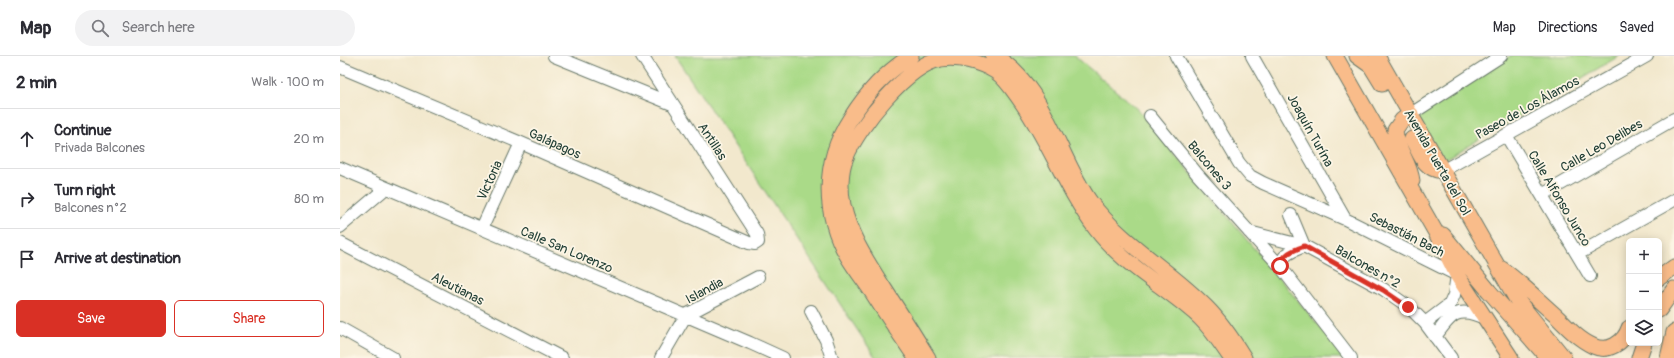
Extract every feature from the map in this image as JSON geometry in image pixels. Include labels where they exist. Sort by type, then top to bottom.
[{"type":"main road","points":[[911,56],[891,69],[864,97],[843,130],[831,161],[828,182],[830,208],[838,236],[847,256],[916,358]]},
{"type":"main road","points":[[993,56],[1002,61],[1020,77],[1035,98],[1091,202],[1112,226],[1206,306],[1224,326],[1244,358]]},
{"type":"main road","points":[[1335,56],[1435,231],[1457,275],[1511,358]]},
{"type":"main road","points":[[1357,56],[1371,66],[1406,117],[1427,165],[1431,169],[1442,171]]},
{"type":"main road","name":"Avenida Puerta del Sol","points":[[1377,56],[1406,117]]},
{"type":"main road","points":[[928,358],[859,249],[843,205],[841,183],[845,158],[858,133],[879,107],[903,81],[922,65],[940,59],[956,58],[975,62],[995,72],[1011,87],[1033,120],[1082,210],[1098,231],[1119,254],[1192,310],[1214,334],[1231,358]]},
{"type":"main road","points":[[1406,117],[1397,126],[1396,141],[1408,162],[1411,175],[1411,188]]},
{"type":"main road","name":"Avenida Puerta del Sol","points":[[1442,171],[1500,268],[1517,300],[1564,358]]},
{"type":"main road","points":[[1435,231],[1438,231],[1444,236],[1488,291],[1548,358]]},
{"type":"main road","points":[[1662,276],[1674,267]]},
{"type":"main road","points":[[1500,268],[1519,282],[1578,337],[1594,346],[1606,348],[1617,344],[1626,336]]},
{"type":"main road","points":[[1662,306],[1674,289]]},
{"type":"main road","points":[[1668,358],[1674,332]]},
{"type":"main road","points":[[1639,358],[1643,346]]},
{"type":"street","points":[[554,56],[672,104]]},
{"type":"street","name":"Antillas","points":[[642,56],[757,234],[758,242]]},
{"type":"street","name":"Sebastián Bach","points":[[1176,56],[1239,163],[1250,176],[1345,219],[1457,275]]},
{"type":"street","name":"Joaquín Turína","points":[[1252,56],[1345,219]]},
{"type":"street","points":[[1406,117],[1483,61],[1501,56]]},
{"type":"street","name":"Paseo de Los Álamos","points":[[1442,171],[1647,56]]},
{"type":"street","name":"Galápagos","points":[[340,67],[521,143],[749,243],[755,244],[758,242]]},
{"type":"street","name":"Balcones 3","points":[[1150,116],[1280,266],[1351,358]]},
{"type":"street","name":"Calle Leo Delibes","points":[[1542,195],[1674,119]]},
{"type":"street","name":"Calle Alfonso Junco","points":[[1506,135],[1590,276]]},
{"type":"street","name":"Victoria","points":[[482,228],[521,143]]},
{"type":"street","name":"Calle San Lorenzo","points":[[340,168],[686,315],[782,358]]},
{"type":"street","points":[[340,227],[386,188]]},
{"type":"street","points":[[1578,254],[1674,200]]},
{"type":"street","points":[[1280,266],[1282,258],[1286,254],[1304,246],[1291,215]]},
{"type":"street","name":"Balcones n°2","points":[[1249,232],[1304,246],[1383,290],[1408,307],[1425,323],[1451,358]]},
{"type":"street","name":"Aleutianas","points":[[340,243],[562,358]]},
{"type":"street","points":[[1434,337],[1454,308],[1457,275]]},
{"type":"street","name":"Islandia","points":[[661,358],[686,315],[758,277]]},
{"type":"street","points":[[1425,323],[1454,308],[1486,318]]},
{"type":"street","points":[[811,311],[826,340],[832,358]]},
{"type":"street","points":[[340,328],[393,358]]},
{"type":"green space","points":[[675,56],[1075,56],[1137,109],[1346,358],[876,358]]},
{"type":"green space","points":[[1510,56],[1619,56],[1443,161],[1416,114]]},
{"type":"route","points":[[1280,266],[1282,258],[1286,254],[1304,246],[1383,290],[1408,307]]}]
